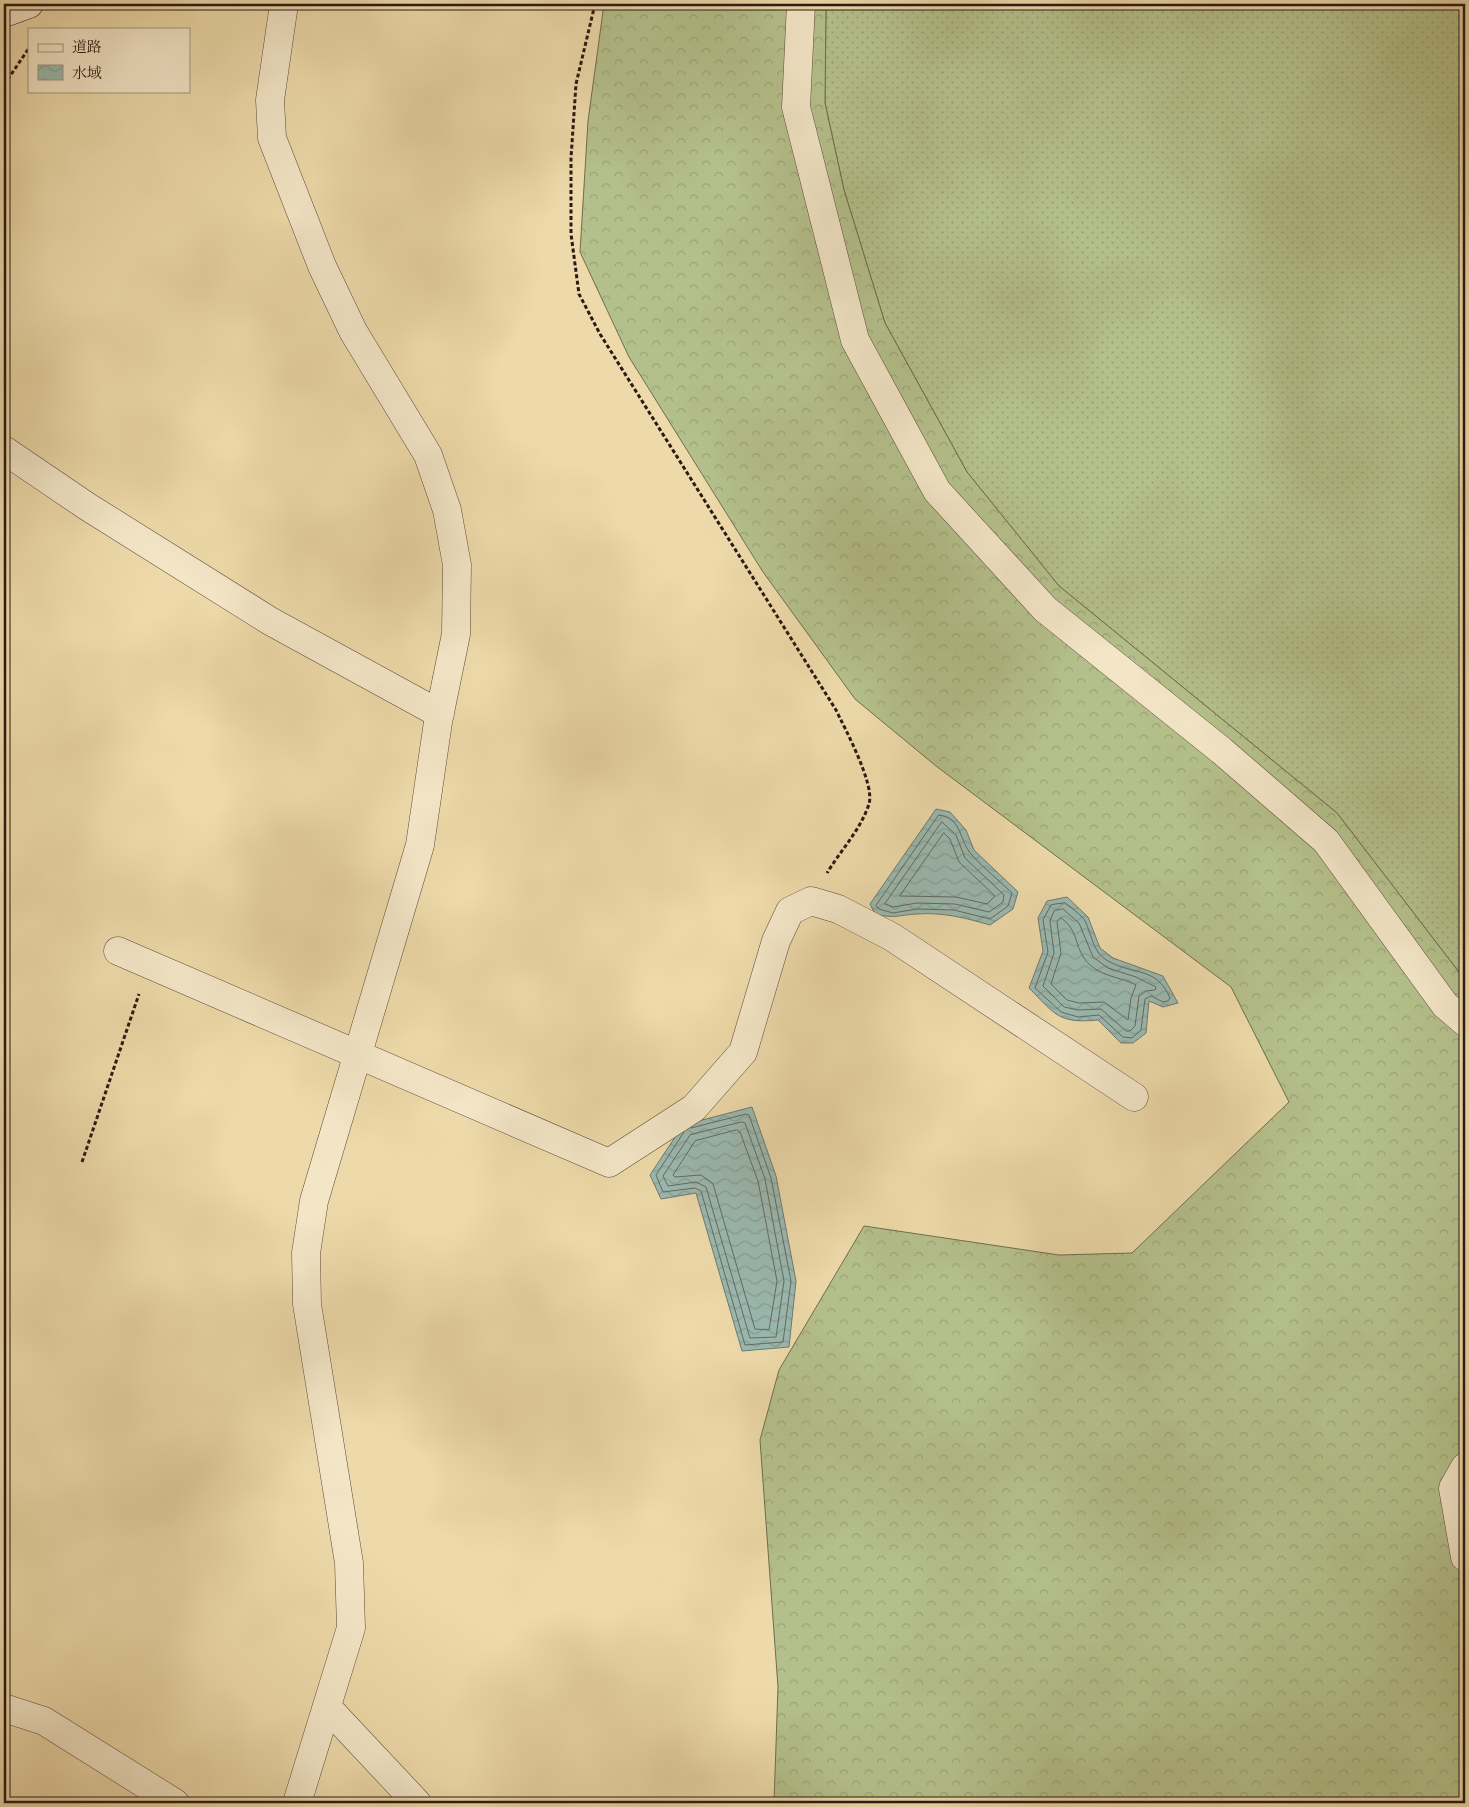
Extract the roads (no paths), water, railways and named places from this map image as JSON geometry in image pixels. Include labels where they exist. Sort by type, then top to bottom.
[{"type":"street","points":[[4,13],[29,4]]},
{"type":"street","points":[[284,4],[270,100],[272,138],[322,266],[353,331],[428,455],[447,510],[457,565],[456,634],[440,714],[420,845],[314,1201],[306,1253],[307,1304],[349,1563],[351,1628],[297,1803]]},
{"type":"street","points":[[801,4],[796,107],[856,340],[937,491],[1045,609],[1222,751],[1326,840],[1445,1005],[1465,1022]]},
{"type":"street","points":[[4,450],[88,507],[270,622],[440,714]]},
{"type":"street","points":[[118,951],[609,1163],[694,1108],[743,1052],[776,941],[790,911],[811,901],[838,909],[892,937],[1134,1097]]},
{"type":"street","points":[[1465,1467],[1453,1488],[1465,1557]]},
{"type":"street","points":[[327,1707],[417,1803]]},
{"type":"street","points":[[4,1708],[44,1721],[175,1803]]},
{"type":"water","points":[[936,809],[950,812],[966,830],[974,850],[1018,892],[1013,909],[990,925],[936,914],[892,916],[875,914],[870,904]]},
{"type":"water","points":[[1067,897],[1088,917],[1100,948],[1113,958],[1163,976],[1178,1003],[1163,1007],[1149,1001],[1146,1033],[1133,1043],[1121,1043],[1098,1020],[1074,1020],[1058,1015],[1045,1005],[1029,988],[1043,951],[1038,918],[1047,901]]},
{"type":"water","points":[[752,1107],[776,1176],[796,1281],[789,1347],[742,1351],[696,1193],[661,1199],[650,1175],[683,1125]]}]
